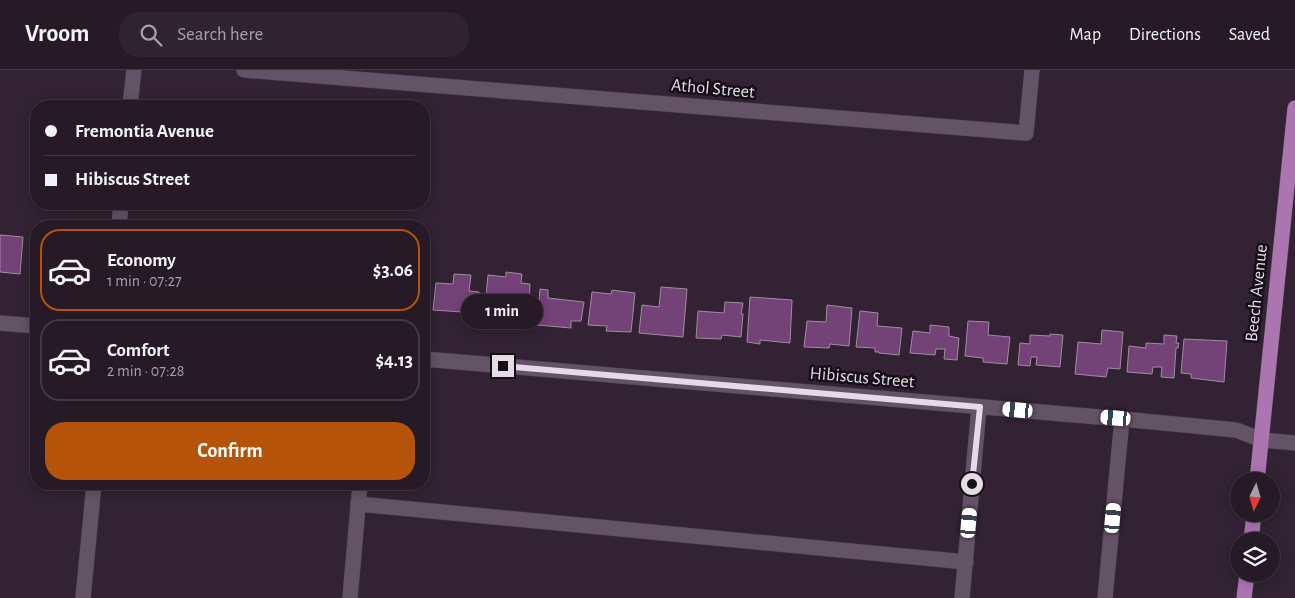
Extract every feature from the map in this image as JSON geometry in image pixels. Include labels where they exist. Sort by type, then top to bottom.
[{"type":"main road","name":"Beech Avenue","points":[[1258,472],[1292,171],[1295,108]]},
{"type":"main road","points":[[1244,598],[1246,582]]},
{"type":"street","points":[[131,100],[134,70]]},
{"type":"street","name":"Athol Street","points":[[244,70],[393,76],[1026,134],[1032,70]]},
{"type":"street","points":[[0,323],[30,326]]},
{"type":"street","name":"Hibiscus Street","points":[[430,360],[1236,430],[1262,440],[1295,443]]},
{"type":"street","points":[[962,598],[980,407]]},
{"type":"street","points":[[1105,598],[1122,419]]},
{"type":"street","points":[[83,598],[93,490]]},
{"type":"street","points":[[350,598],[359,490]]},
{"type":"street","points":[[358,504],[966,562]]},
{"type":"building","points":[[0,235],[23,237],[20,274],[0,272]]},
{"type":"building","points":[[506,272],[522,274],[521,283],[530,284],[528,324],[502,322],[502,317],[484,315],[488,275],[506,277]]},
{"type":"building","points":[[454,274],[471,275],[469,291],[479,292],[477,313],[433,310],[436,283],[453,284]]},
{"type":"building","points":[[661,287],[687,289],[683,337],[639,333],[642,305],[659,307]]},
{"type":"building","points":[[540,289],[548,290],[548,298],[584,302],[581,321],[571,321],[571,328],[537,325]]},
{"type":"building","points":[[612,290],[635,293],[631,332],[606,331],[607,326],[588,325],[592,292],[611,294]]},
{"type":"building","points":[[750,297],[792,300],[790,343],[760,340],[760,344],[747,342]]},
{"type":"building","points":[[725,302],[743,303],[741,337],[722,335],[721,339],[696,338],[698,311],[724,313]]},
{"type":"building","points":[[827,305],[852,308],[849,346],[830,344],[829,348],[804,347],[807,321],[826,322]]},
{"type":"building","points":[[860,311],[878,313],[877,326],[902,328],[899,355],[875,352],[875,348],[856,347]]},
{"type":"building","points":[[968,321],[989,322],[988,335],[1010,337],[1007,364],[983,362],[983,358],[965,356]]},
{"type":"building","points":[[930,325],[949,327],[949,336],[959,338],[957,360],[944,359],[945,349],[936,349],[935,355],[910,353],[913,331],[930,333]]},
{"type":"building","points":[[1102,330],[1123,332],[1120,369],[1108,368],[1106,377],[1075,374],[1078,342],[1101,344]]},
{"type":"building","points":[[1050,334],[1063,335],[1060,367],[1036,365],[1037,357],[1031,357],[1030,366],[1018,365],[1020,343],[1030,344],[1030,335],[1050,336]]},
{"type":"building","points":[[1164,335],[1177,336],[1176,343],[1179,343],[1178,348],[1176,348],[1174,378],[1161,377],[1162,367],[1153,367],[1152,374],[1127,372],[1129,346],[1146,348],[1146,343],[1164,344]]},
{"type":"building","points":[[1184,339],[1227,341],[1224,382],[1191,378],[1191,374],[1181,373]]},
{"type":"route","points":[[503,366],[980,407],[972,484]]}]
